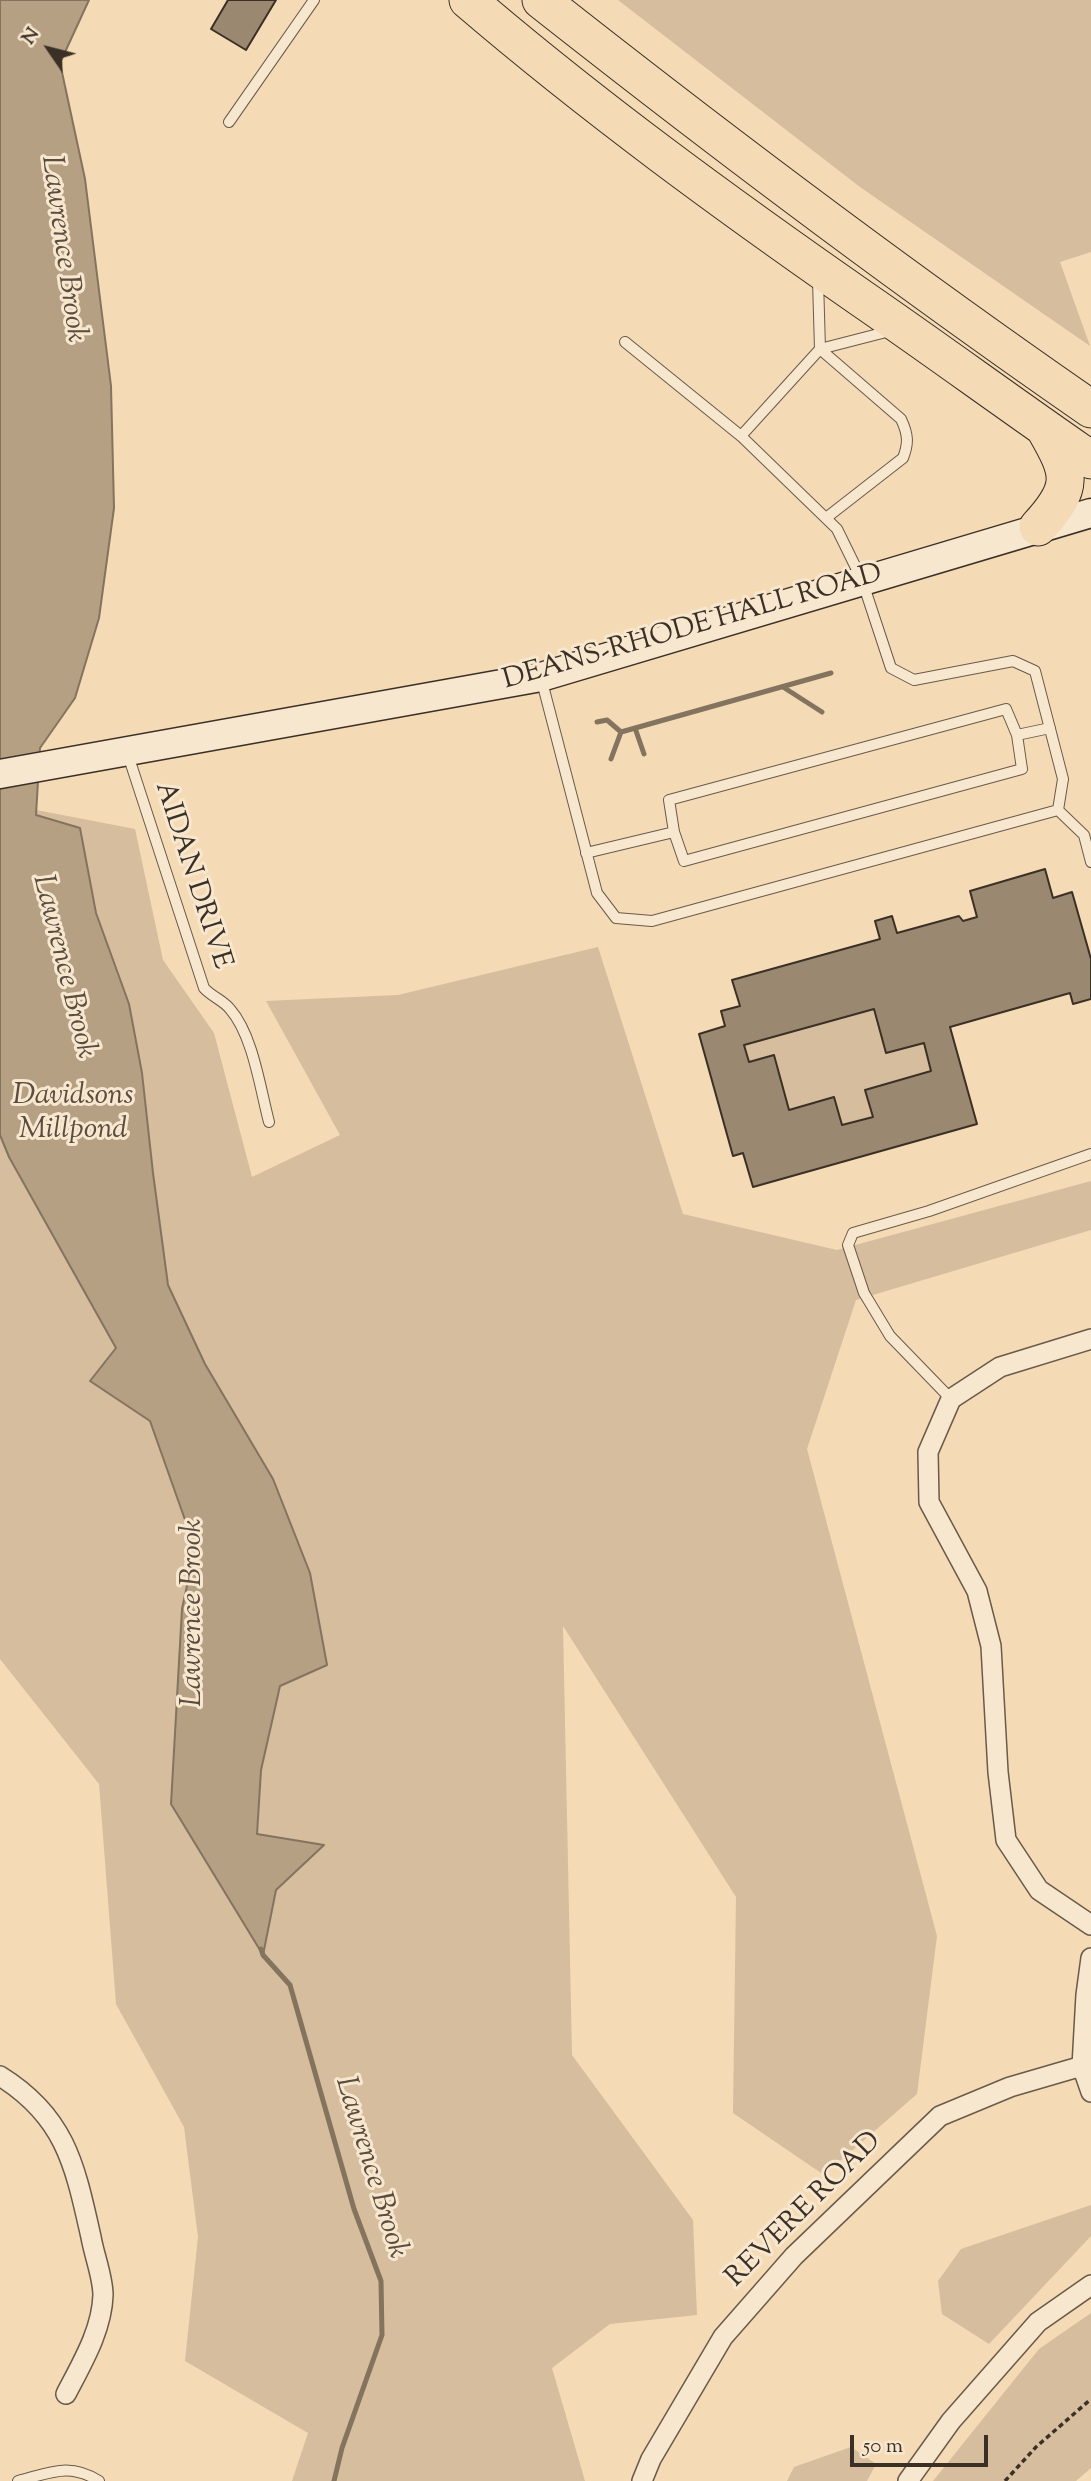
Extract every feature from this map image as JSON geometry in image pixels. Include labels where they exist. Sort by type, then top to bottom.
[{"type":"highway","points":[[468,0],[658,152],[817,269],[1091,460]]},
{"type":"highway","points":[[541,0],[684,113],[943,306],[1091,409]]},
{"type":"highway","points":[[1038,527],[1054,510],[1063,495],[1065,484],[1064,464],[1044,428]]},
{"type":"street","name":"DEANS-RHODE HALL ROAD","points":[[0,774],[541,677],[1091,513]]},
{"type":"street","points":[[1091,1339],[1000,1367],[951,1399],[928,1452],[929,1502],[977,1591],[991,1646],[998,1772],[1006,1840],[1039,1890],[1091,1925]]},
{"type":"street","points":[[1091,1958],[1082,2066],[1091,2092]]},
{"type":"street","name":"REVERE ROAD","points":[[642,2481],[651,2459],[723,2337],[794,2256],[940,2116],[1010,2087],[1082,2066]]},
{"type":"street","points":[[0,2076],[22,2090],[61,2135],[77,2174],[103,2294],[94,2337],[66,2394]]},
{"type":"street","points":[[908,2481],[951,2421],[1038,2322],[1091,2285]]},
{"type":"lane","points":[[229,122],[314,0]]},
{"type":"lane","points":[[817,269],[820,349],[901,419],[907,432],[908,445],[903,458],[826,518]]},
{"type":"lane","points":[[741,436],[820,349],[903,328]]},
{"type":"lane","points":[[625,342],[741,436],[837,529],[862,580],[891,668],[914,680],[1013,661],[1035,671],[1063,779],[1058,810]]},
{"type":"lane","points":[[541,677],[597,893],[616,918],[652,921],[1058,810]]},
{"type":"lane","points":[[1006,709],[1017,735],[1023,769],[684,861],[674,832],[669,800],[1006,709]]},
{"type":"lane","points":[[1017,735],[1049,728]]},
{"type":"lane","name":"AIDAN DRIVE","points":[[127,751],[204,988],[229,1008],[245,1033],[269,1122]]},
{"type":"lane","points":[[1058,810],[1084,835],[1091,863]]},
{"type":"lane","points":[[586,853],[674,832]]},
{"type":"lane","points":[[951,1399],[890,1336],[864,1293],[848,1245],[853,1233],[929,1211],[1091,1154]]},
{"type":"lane","points":[[18,2481],[59,2471],[82,2471],[99,2481]]},
{"type":"path","points":[[1005,2481],[1036,2447],[1091,2399]]},
{"type":"shaded area","points":[[618,0],[1091,0],[1091,252],[1060,262],[1090,346],[860,187]]},
{"type":"shaded area","points":[[0,803],[135,829],[163,960],[214,1033],[252,1177],[340,1135],[266,1001],[398,995],[598,947],[683,1214],[837,1250],[1091,1181],[1091,1230],[856,1300],[807,1449],[937,1936],[917,2094],[824,2175],[733,2113],[736,1897],[563,1626],[572,2055],[693,2220],[697,2315],[610,2324],[552,2368],[585,2481],[292,2481],[308,2433],[185,2361],[198,2237],[184,2127],[116,2004],[99,1784],[0,1659]]},
{"type":"shaded area","points":[[874,1009],[886,1053],[924,1043],[931,1071],[866,1090],[873,1117],[842,1125],[834,1097],[789,1110],[775,1055],[749,1062],[744,1045]]},
{"type":"shaded area","points":[[1091,2205],[1091,2236],[989,2344],[942,2314],[938,2281],[961,2249]]},
{"type":"shaded area","points":[[1091,2313],[1091,2468],[1076,2481],[933,2481],[1039,2349]]},
{"type":"shaded area","points":[[851,2447],[876,2464],[867,2481],[787,2481],[794,2467]]},
{"type":"water","name":"Davidsons Millpond","points":[[0,0],[89,0],[60,63],[85,179],[111,386],[114,508],[99,618],[75,698],[40,748],[36,815],[80,828],[96,913],[129,1004],[142,1073],[168,1285],[205,1364],[273,1479],[310,1573],[327,1665],[280,1686],[261,1770],[257,1834],[324,1845],[276,1890],[263,1955],[171,1804],[182,1609],[195,1548],[150,1421],[90,1381],[116,1348],[9,1157],[0,1135]]},
{"type":"building","points":[[228,0],[276,0],[246,50],[211,29]]},
{"type":"building","points":[[1045,869],[1053,898],[1072,892],[1091,959],[1091,999],[1073,1004],[1070,993],[950,1027],[977,1124],[753,1187],[743,1153],[733,1156],[699,1034],[725,1026],[721,1011],[740,1006],[732,980],[880,939],[875,921],[892,916],[897,933],[959,916],[963,921],[977,917],[970,891]],"holes":[[[874,1009],[886,1053],[924,1043],[931,1071],[865,1090],[873,1117],[842,1125],[834,1097],[789,1110],[774,1055],[749,1062],[744,1045]]]},
{"type":"waterway","points":[[611,759],[621,732],[831,673]]},
{"type":"waterway","points":[[783,687],[822,712]]},
{"type":"waterway","points":[[597,722],[607,720],[621,732]]},
{"type":"waterway","points":[[635,728],[644,754]]},
{"type":"waterway","name":"Lawrence Brook","points":[[261,1949],[263,1955],[290,1985],[354,2209],[381,2281],[382,2335],[342,2448],[334,2481]]}]
